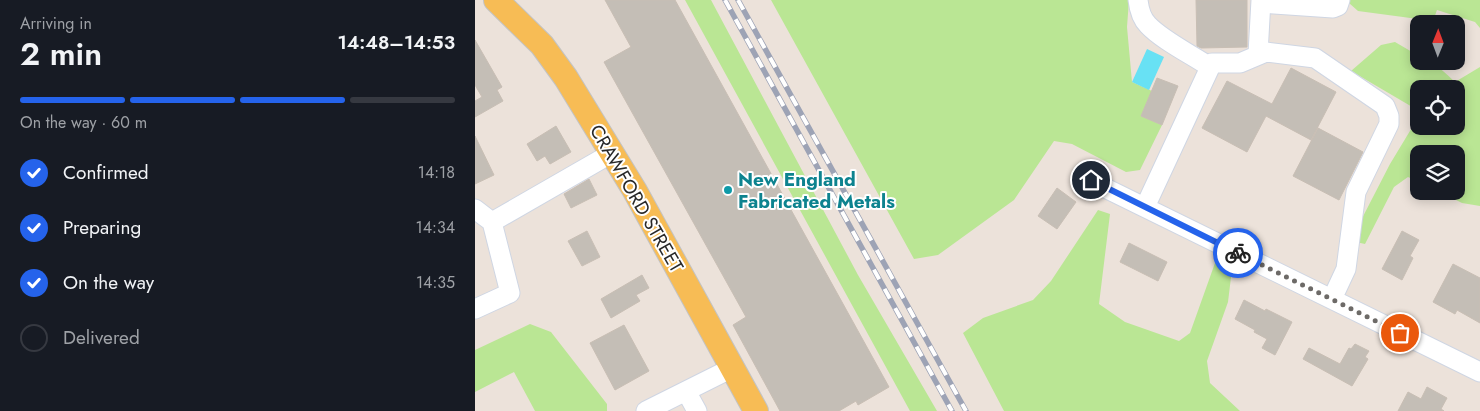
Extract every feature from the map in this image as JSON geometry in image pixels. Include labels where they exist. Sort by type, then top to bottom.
[{"type":"main road","name":"CRAWFORD STREET","points":[[496,0],[542,45],[566,78],[635,191],[756,411]]},
{"type":"street","points":[[1138,0],[1139,9],[1147,25],[1210,67]]},
{"type":"street","points":[[1259,54],[1261,1],[1333,8],[1337,6],[1340,0]]},
{"type":"street","points":[[1145,207],[1212,63],[1240,62],[1266,52],[1315,58],[1385,106],[1388,112],[1389,124],[1356,192],[1346,269],[1332,299]]},
{"type":"street","points":[[492,222],[612,153]]},
{"type":"street","points":[[1091,180],[1480,372]]},
{"type":"street","points":[[475,209],[492,222],[510,293],[475,309]]},
{"type":"street","points":[[646,411],[732,368]]},
{"type":"street","points":[[686,391],[697,411]]},
{"type":"green space","points":[[685,0],[711,0],[858,275],[937,411],[910,411]]},
{"type":"green space","points":[[771,0],[1129,0],[1127,27],[1132,82],[1152,91],[1141,116],[1162,125],[1140,170],[1126,172],[1072,144],[1054,141],[1014,200],[938,255],[914,259]]},
{"type":"green space","points":[[1349,0],[1480,0],[1480,28],[1475,22],[1465,19],[1465,15],[1453,15],[1437,10],[1435,15],[1410,15],[1410,18],[1358,11],[1349,3]]},
{"type":"green space","points":[[1395,42],[1410,51],[1410,70],[1441,70],[1453,80],[1410,80],[1410,106],[1351,71],[1381,45]]},
{"type":"green space","points":[[1480,67],[1480,206],[1456,200],[1465,200],[1465,145],[1410,145],[1410,178],[1408,177],[1394,187],[1365,244],[1356,242],[1356,230],[1390,164],[1410,131],[1410,135],[1465,135],[1465,80],[1458,80]]},
{"type":"green space","points":[[1098,210],[1110,214],[1099,304],[1125,322],[1179,341],[1190,333],[1215,263],[1232,269],[1228,302],[1207,361],[1210,383],[1240,411],[1004,411],[963,333],[983,318],[1033,300],[1051,281]]},
{"type":"green space","points":[[530,324],[551,332],[607,404],[607,411],[535,411],[514,372],[475,392],[475,350]]},
{"type":"water","points":[[1147,49],[1164,57],[1149,90],[1132,82]]},
{"type":"building","name":"New England Fabricated Metals","points":[[605,0],[675,0],[889,387],[858,405],[856,401],[839,411],[780,411],[733,325],[746,317],[604,62],[631,47]]},
{"type":"building","points":[[1196,0],[1247,0],[1247,47],[1201,48],[1197,46]]},
{"type":"building","points":[[475,40],[502,87],[497,90],[503,101],[475,117],[475,101],[482,97],[475,85]]},
{"type":"building","points":[[1291,68],[1336,92],[1311,140],[1266,116],[1247,152],[1202,128],[1227,81],[1272,104]]},
{"type":"building","points":[[1157,78],[1178,86],[1162,125],[1141,116]]},
{"type":"building","points":[[556,126],[571,152],[550,164],[545,156],[537,161],[527,144]]},
{"type":"building","points":[[1318,128],[1363,152],[1339,200],[1293,176]]},
{"type":"building","points":[[475,136],[494,175],[475,184]]},
{"type":"building","points":[[589,179],[597,195],[571,208],[564,194]]},
{"type":"building","points":[[1057,188],[1076,202],[1057,229],[1038,216]]},
{"type":"building","points":[[587,231],[600,257],[582,266],[568,241]]},
{"type":"building","points":[[1402,231],[1419,240],[1410,256],[1413,258],[1402,280],[1382,269]]},
{"type":"building","points":[[1129,243],[1167,262],[1158,281],[1120,262]]},
{"type":"building","points":[[1453,264],[1480,278],[1480,323],[1457,310],[1455,314],[1433,302]]},
{"type":"building","points":[[642,275],[649,288],[636,295],[640,301],[611,318],[601,299]]},
{"type":"building","points":[[1244,300],[1292,322],[1275,355],[1262,348],[1267,339],[1235,319]]},
{"type":"building","points":[[624,325],[649,371],[615,390],[590,343]]},
{"type":"building","points":[[1355,344],[1369,351],[1365,357],[1368,359],[1352,386],[1303,359],[1309,348],[1340,364],[1349,348],[1351,349]]},
{"type":"building","points":[[1427,387],[1447,398],[1441,409],[1444,411],[1398,411],[1408,392],[1421,399]]},
{"type":"railway","points":[[725,0],[952,411]]},
{"type":"railway","points":[[738,0],[966,411]]},
{"type":"way so far","points":[[1238,253],[1400,333]]},
{"type":"place","name":"New England Fabricated Metals","points":[[728,190]]},
{"type":"route","points":[[1091,180],[1238,253]]}]
